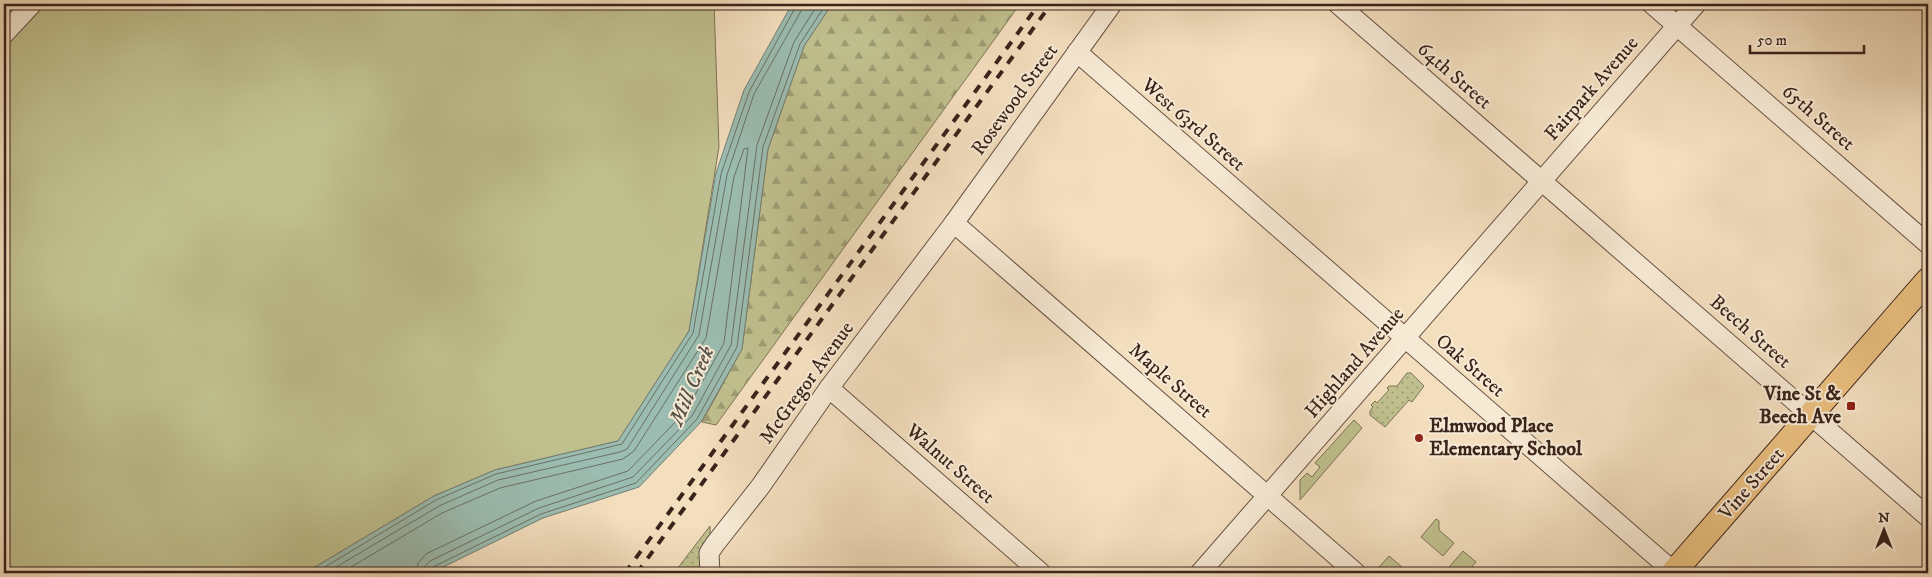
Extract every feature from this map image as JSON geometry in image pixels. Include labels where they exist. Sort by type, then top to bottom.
[{"type":"main road","name":"Vine Street","points":[[1674,573],[1928,280]]},
{"type":"street","points":[[4,34],[32,4]]},
{"type":"street","name":"Rosewood Street","points":[[954,223],[1112,4]]},
{"type":"street","name":"64th Street","points":[[1338,4],[1541,181]]},
{"type":"street","name":"65th Street","points":[[1652,4],[1928,244]]},
{"type":"street","name":"Fairpark Avenue","points":[[1541,181],[1696,4]]},
{"type":"street","name":"West 63rd Street","points":[[1077,52],[1281,231]]},
{"type":"street","name":"Highland Avenue","points":[[1200,573],[1405,340],[1541,181]]},
{"type":"street","name":"Beech Street","points":[[1541,181],[1928,517]]},
{"type":"street","name":"McGregor Avenue","points":[[711,573],[709,553],[715,544],[760,487],[829,388],[954,223]]},
{"type":"street","name":"Maple Street","points":[[954,223],[1356,573]]},
{"type":"street","name":"Oak Street","points":[[1281,231],[1674,573]]},
{"type":"street","name":"Walnut Street","points":[[829,388],[1041,573]]},
{"type":"green space","points":[[4,4],[714,4],[719,147],[689,331],[618,441],[495,470],[434,496],[305,573],[4,573]]},
{"type":"green space","points":[[832,4],[1020,4],[716,425],[702,422],[742,349],[768,149],[804,46]]},
{"type":"green space","points":[[1407,373],[1411,373],[1424,386],[1412,402],[1409,400],[1385,427],[1370,415],[1373,407],[1371,405],[1375,401],[1377,403],[1389,390],[1387,388],[1389,386],[1397,386]]},
{"type":"green space","points":[[1354,420],[1362,428],[1300,500],[1300,480],[1307,473],[1312,477],[1320,467],[1315,463]]},
{"type":"green space","points":[[1436,519],[1439,521],[1439,530],[1454,543],[1443,556],[1421,537]]},
{"type":"green space","points":[[710,526],[710,573],[674,573]]},
{"type":"green space","points":[[1463,551],[1476,562],[1470,569],[1475,573],[1444,573]]},
{"type":"green space","points":[[1389,556],[1409,573],[1384,573],[1378,568]]},
{"type":"water","name":"Mill Creek","points":[[792,4],[832,4],[804,46],[768,149],[742,349],[701,422],[639,487],[543,518],[431,573],[305,573],[434,496],[495,470],[618,441],[689,331],[716,173],[744,90]]},
{"type":"railway","points":[[625,573],[1039,4]]},
{"type":"railway","points":[[637,573],[1051,4]]},
{"type":"place","name":"Vine St & Beech Ave","points":[[1851,406]]},
{"type":"place","name":"Elmwood Place Elementary School","points":[[1419,438]]}]
